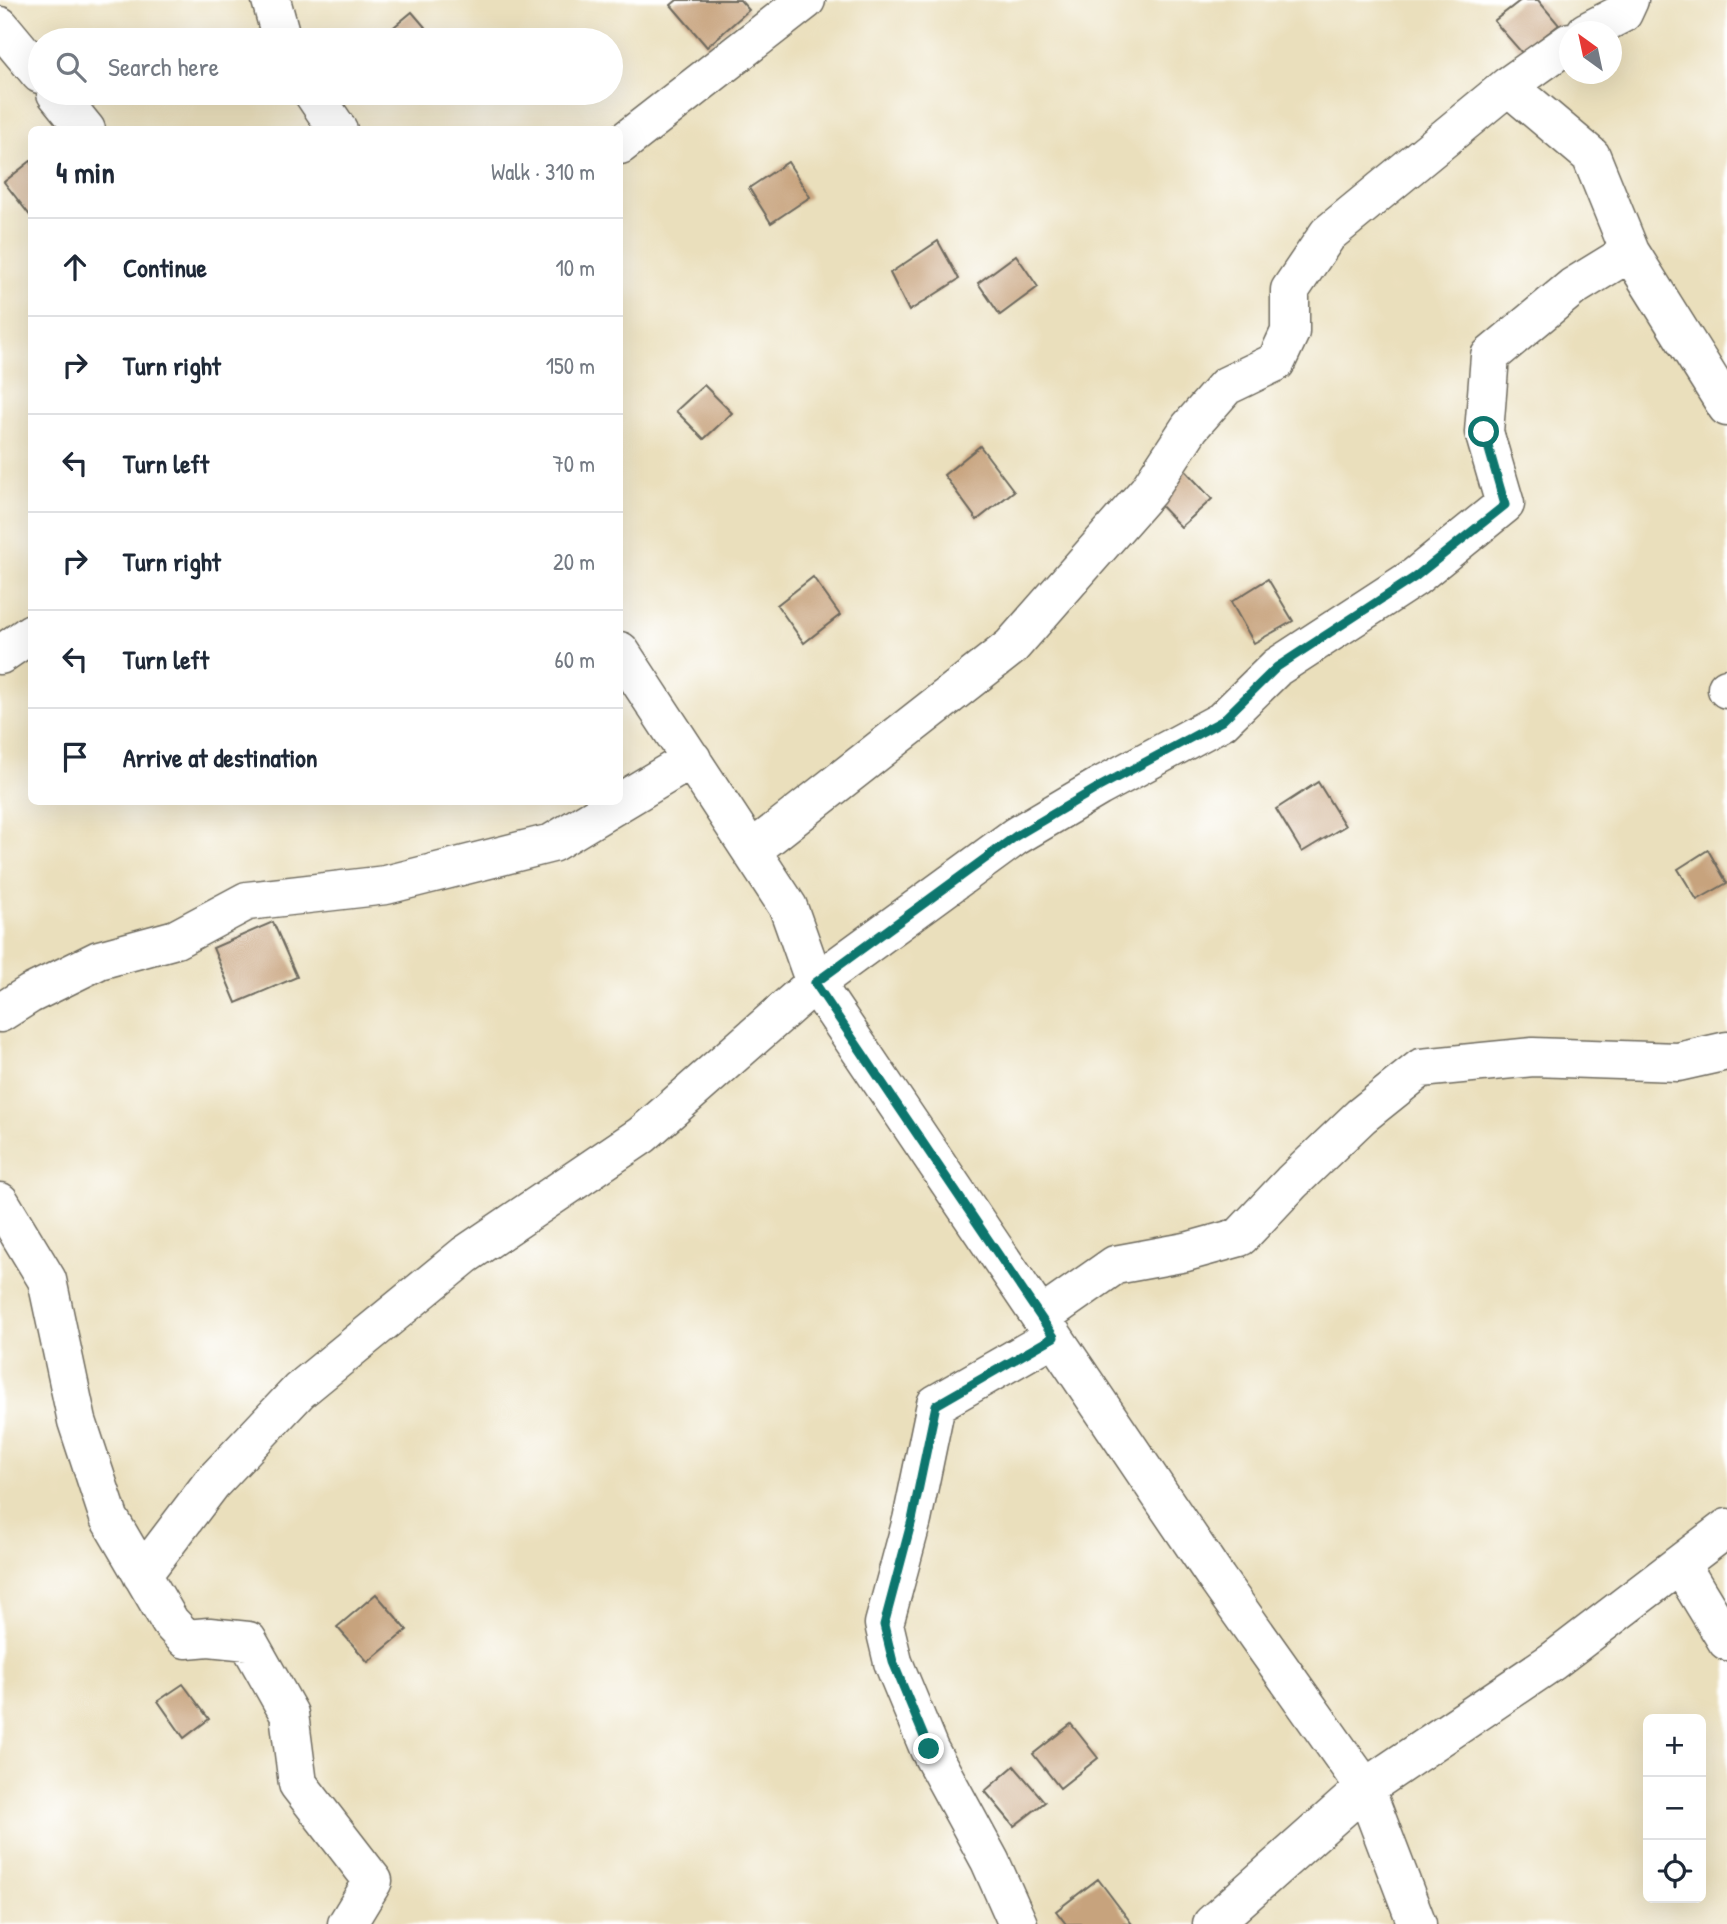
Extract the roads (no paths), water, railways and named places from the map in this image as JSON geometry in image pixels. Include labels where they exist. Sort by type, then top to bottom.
[{"type":"street","points":[[271,0],[279,28]]},
{"type":"street","points":[[623,143],[806,0]]},
{"type":"street","points":[[1607,21],[1623,13],[1629,0]]},
{"type":"street","points":[[0,26],[28,60]]},
{"type":"street","points":[[752,850],[1011,647],[1148,491],[1190,427],[1226,386],[1276,362],[1290,332],[1290,290],[1328,234],[1508,86],[1559,50]]},
{"type":"street","points":[[1508,86],[1591,156],[1630,252],[1727,407]]},
{"type":"street","points":[[65,105],[83,126]]},
{"type":"street","points":[[321,105],[335,126]]},
{"type":"street","points":[[142,1575],[211,1484],[299,1391],[465,1255],[642,1135],[815,983],[1016,836],[1099,787],[1222,721],[1277,667],[1415,577],[1505,505],[1484,432],[1490,356],[1573,286],[1630,252]]},
{"type":"street","points":[[0,655],[28,636]]},
{"type":"street","points":[[623,656],[788,907],[815,983],[1217,1579],[1365,1788],[1416,1924]]},
{"type":"street","points":[[623,800],[692,759]]},
{"type":"street","points":[[0,1013],[30,993],[99,960],[176,939],[247,901],[386,885],[552,843],[615,805]]},
{"type":"street","points":[[1018,1924],[990,1861],[929,1749],[893,1662],[884,1625],[912,1520],[936,1405],[1047,1327],[1115,1265],[1186,1252],[1240,1237],[1292,1182],[1361,1116],[1421,1068],[1533,1057],[1678,1062],[1727,1051]]},
{"type":"street","points":[[0,1202],[47,1280],[77,1421],[110,1518],[170,1622],[186,1639],[209,1637],[248,1641],[289,1714],[298,1784],[373,1881],[347,1924]]},
{"type":"street","points":[[1212,1924],[1365,1788],[1553,1661],[1727,1528]]},
{"type":"street","points":[[1680,1564],[1727,1642]]}]
